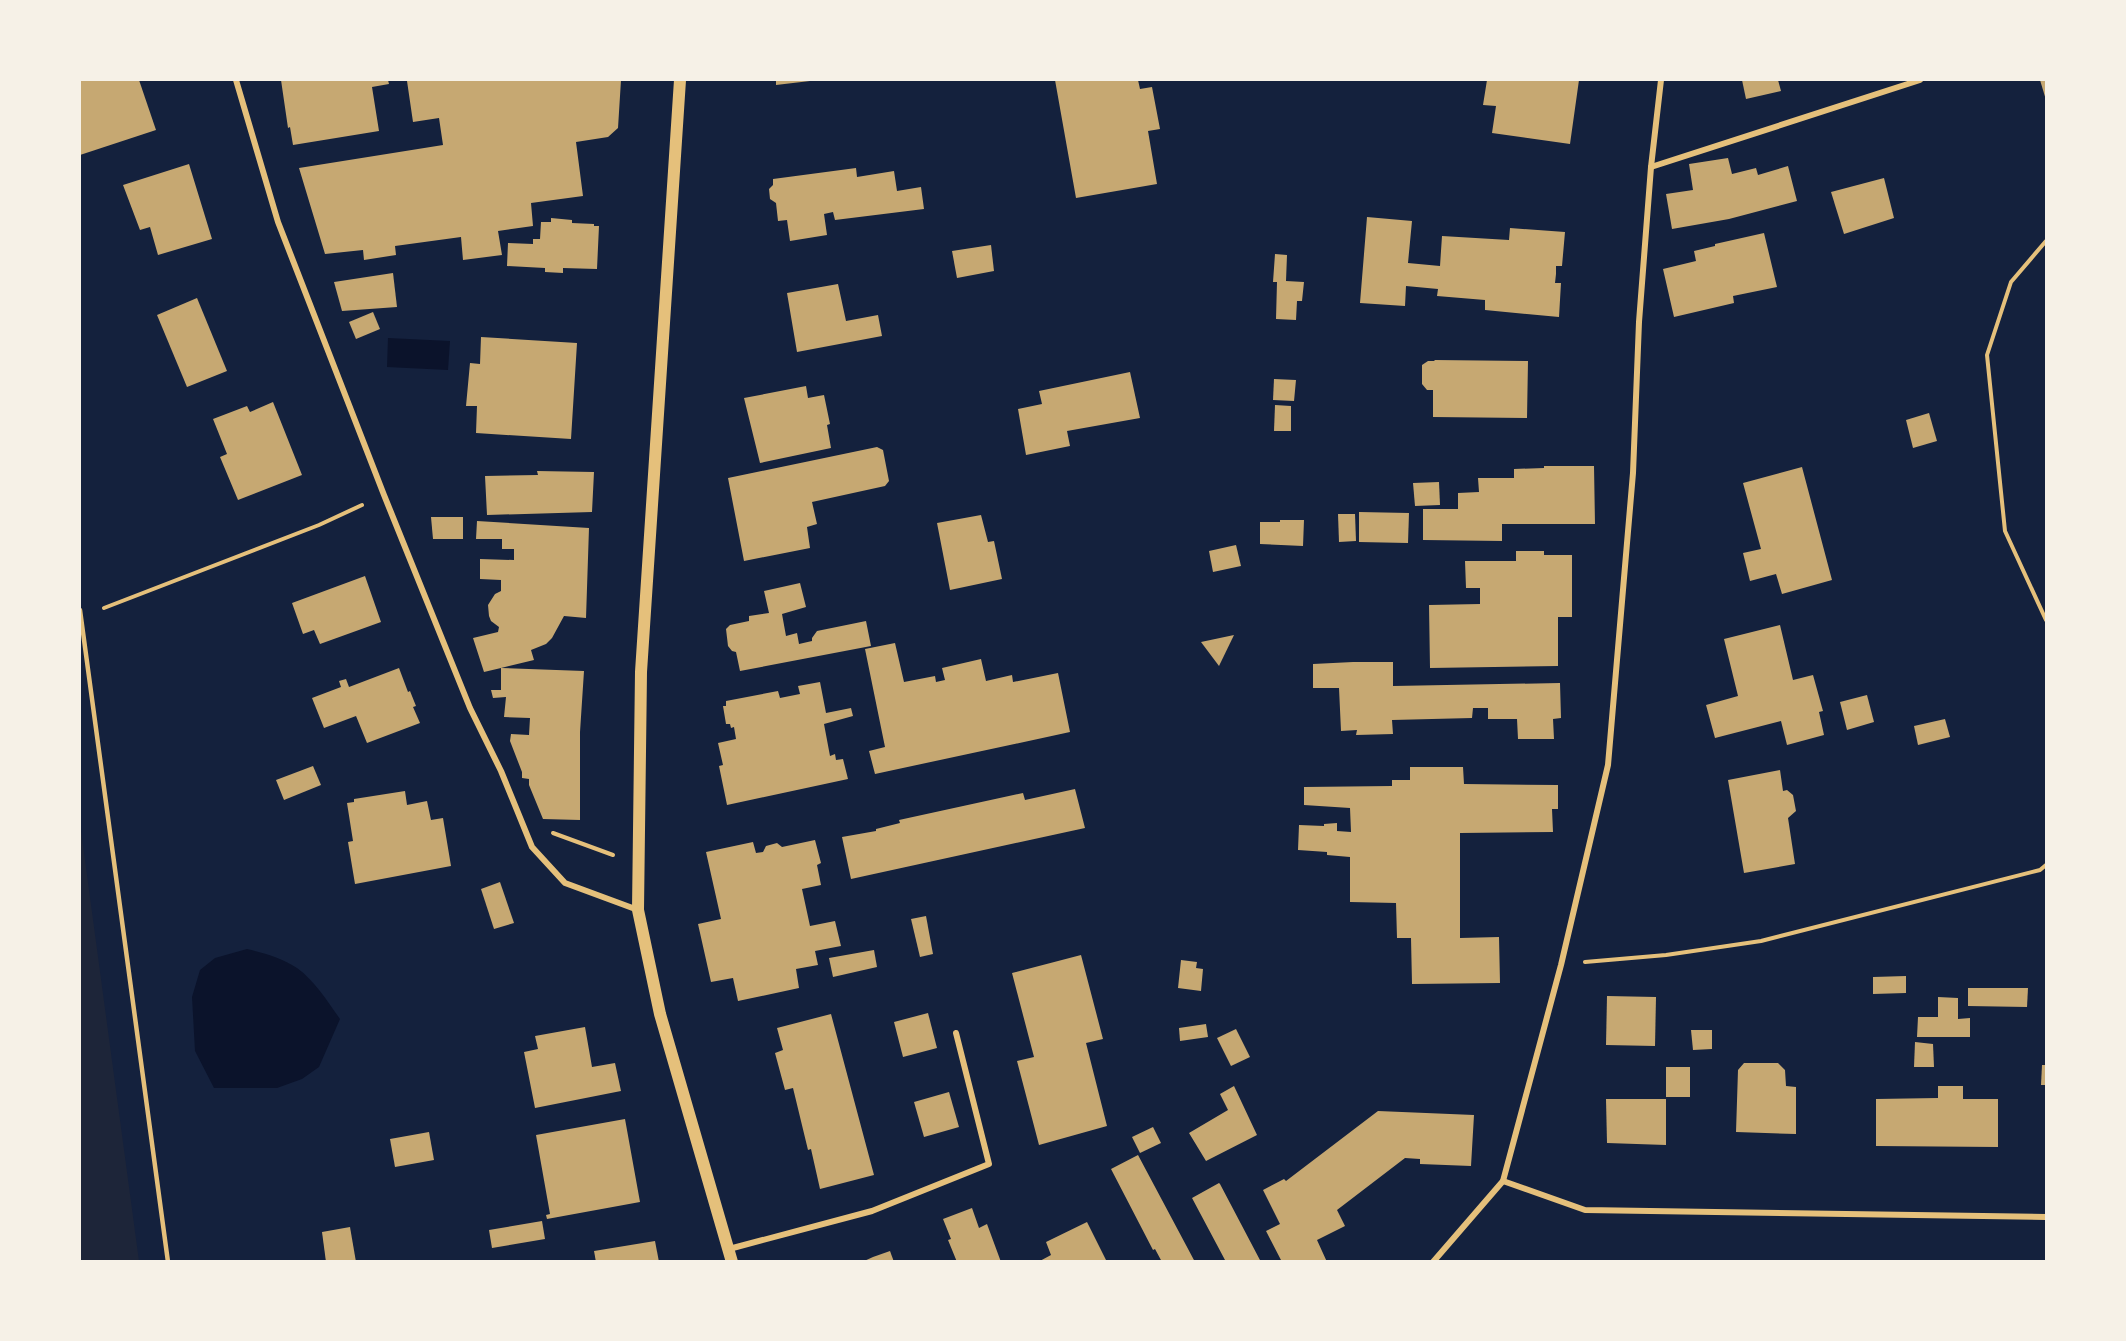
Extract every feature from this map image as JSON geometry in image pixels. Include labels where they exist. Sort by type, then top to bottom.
[{"type":"main road","points":[[680,80],[641,672],[638,910],[660,1014],[730,1255]]},
{"type":"street","points":[[236,80],[278,222],[470,708],[501,771],[532,847],[565,883],[638,910]]},
{"type":"street","points":[[1433,1262],[1503,1181],[1562,964],[1608,765],[1633,473],[1639,322],[1651,167],[1661,80]]},
{"type":"street","points":[[1651,167],[1920,80]]},
{"type":"street","points":[[730,1255],[872,1211],[988,1164],[956,1033]]},
{"type":"street","points":[[1503,1181],[1585,1210],[2046,1217]]},
{"type":"lane","points":[[80,610],[168,1262]]},
{"type":"path","points":[[2046,241],[2011,282],[1987,355],[2005,531],[2046,620]]},
{"type":"path","points":[[81,616],[319,525],[384,495]]},
{"type":"path","points":[[522,821],[639,865]]},
{"type":"path","points":[[1562,964],[1666,955],[1761,941],[2040,870],[2046,865]]},
{"type":"shaded area","points":[[388,338],[450,341],[448,370],[387,367]]},
{"type":"shaded area","points":[[80,823],[139,1261],[80,1261]]},
{"type":"shaded area","points":[[247,949],[266,954],[297,968],[315,985],[340,1019],[319,1067],[302,1079],[277,1088],[214,1088],[195,1051],[192,997],[200,970],[215,958]]},
{"type":"building","points":[[80,80],[139,80],[156,130],[80,155]]},
{"type":"building","points":[[281,80],[388,80],[389,84],[372,87],[379,131],[293,145],[290,127],[288,128]]},
{"type":"building","points":[[621,80],[618,128],[608,137],[576,142],[583,196],[531,203],[533,226],[498,231],[502,255],[463,260],[461,237],[395,246],[396,255],[364,260],[363,250],[325,254],[299,168],[443,145],[439,118],[413,122],[407,81]]},
{"type":"building","points":[[776,80],[810,80],[810,81],[776,85]]},
{"type":"building","points":[[1055,80],[1138,80],[1140,89],[1152,87],[1160,129],[1148,131],[1157,184],[1076,198]]},
{"type":"building","points":[[1487,80],[1579,80],[1570,144],[1492,133],[1496,106],[1483,105]]},
{"type":"building","points":[[1742,80],[1778,80],[1781,91],[1746,99]]},
{"type":"building","points":[[2040,80],[2046,80],[2046,100]]},
{"type":"building","points":[[1728,158],[1732,174],[1756,168],[1758,175],[1788,166],[1797,201],[1729,219],[1672,229],[1666,194],[1693,190],[1689,164]]},
{"type":"building","points":[[189,164],[212,239],[158,255],[150,227],[140,230],[123,185]]},
{"type":"building","points":[[856,168],[857,177],[894,171],[897,191],[921,187],[924,209],[835,220],[833,212],[824,214],[827,235],[790,241],[787,220],[778,221],[776,203],[770,199],[769,189],[773,185],[773,179]]},
{"type":"building","points":[[1884,178],[1894,218],[1844,234],[1831,192]]},
{"type":"building","points":[[1367,217],[1412,221],[1408,263],[1440,266],[1442,236],[1509,240],[1510,228],[1565,232],[1562,266],[1556,266],[1555,283],[1561,283],[1559,317],[1485,310],[1485,300],[1437,296],[1438,289],[1406,286],[1405,306],[1360,303]]},
{"type":"building","points":[[551,218],[599,226],[597,269],[563,268],[563,273],[545,272],[545,268],[507,266],[508,243],[533,244],[533,239],[540,239],[541,222],[551,222]]},
{"type":"building","points":[[1764,233],[1777,287],[1733,296],[1734,303],[1674,317],[1663,269],[1696,261],[1694,251]]},
{"type":"building","points":[[991,245],[994,271],[957,278],[952,251]]},
{"type":"building","points":[[1275,254],[1287,255],[1286,281],[1304,282],[1302,301],[1297,301],[1296,320],[1276,319],[1277,282],[1273,282]]},
{"type":"building","points":[[393,273],[397,307],[342,311],[334,282]]},
{"type":"building","points":[[838,284],[846,321],[878,315],[882,336],[797,352],[787,293]]},
{"type":"building","points":[[197,298],[227,371],[187,387],[157,315]]},
{"type":"building","points":[[373,312],[380,329],[356,339],[349,322]]},
{"type":"building","points":[[481,337],[577,343],[571,439],[476,433],[477,406],[466,406],[470,363],[480,364]]},
{"type":"building","points":[[1434,360],[1528,361],[1527,418],[1433,417],[1433,390],[1427,390],[1422,384],[1422,365]]},
{"type":"building","points":[[1130,372],[1140,418],[1067,431],[1070,446],[1026,455],[1018,409],[1042,404],[1039,391]]},
{"type":"building","points":[[1274,379],[1296,380],[1294,401],[1273,400]]},
{"type":"building","points":[[806,386],[808,398],[824,395],[830,424],[827,425],[831,448],[760,463],[744,398]]},
{"type":"building","points":[[273,402],[302,475],[238,500],[220,457],[227,454],[213,419],[247,406],[250,412]]},
{"type":"building","points":[[1275,405],[1291,406],[1291,431],[1274,431]]},
{"type":"building","points":[[1929,413],[1937,441],[1913,448],[1906,420]]},
{"type":"building","points":[[877,447],[883,450],[889,481],[885,486],[812,502],[817,524],[807,527],[810,548],[744,561],[728,478]]},
{"type":"building","points":[[1544,466],[1594,466],[1595,524],[1502,524],[1502,541],[1423,540],[1423,509],[1458,509],[1458,493],[1479,492],[1478,478],[1514,478],[1514,469],[1544,468]]},
{"type":"building","points":[[1802,467],[1832,580],[1782,594],[1776,574],[1750,581],[1743,553],[1761,549],[1743,483]]},
{"type":"building","points":[[537,471],[594,472],[592,512],[487,515],[485,476],[538,475]]},
{"type":"building","points":[[1439,482],[1440,505],[1415,506],[1413,483]]},
{"type":"building","points":[[1359,512],[1409,513],[1408,543],[1359,542]]},
{"type":"building","points":[[1338,514],[1355,514],[1356,541],[1339,542]]},
{"type":"building","points":[[981,515],[988,542],[994,541],[1002,579],[950,590],[937,523]]},
{"type":"building","points":[[431,517],[463,517],[463,539],[433,539]]},
{"type":"building","points":[[1280,520],[1304,520],[1303,546],[1260,544],[1260,522],[1280,522]]},
{"type":"building","points":[[477,521],[589,528],[586,618],[564,616],[552,638],[546,644],[531,650],[534,660],[484,672],[473,638],[498,632],[499,627],[491,621],[489,616],[488,605],[495,594],[501,591],[501,580],[480,579],[480,559],[514,560],[514,549],[502,549],[502,539],[476,539]]},
{"type":"building","points":[[1236,545],[1241,566],[1213,572],[1209,551]]},
{"type":"building","points":[[1516,551],[1544,551],[1544,555],[1572,555],[1572,617],[1558,617],[1558,666],[1430,668],[1429,605],[1480,604],[1480,588],[1466,588],[1465,561],[1516,561]]},
{"type":"building","points":[[365,576],[381,622],[320,644],[314,630],[303,634],[292,603]]},
{"type":"building","points":[[800,583],[806,607],[782,614],[786,636],[797,633],[799,644],[812,641],[817,631],[866,621],[871,646],[740,671],[736,652],[728,646],[726,629],[730,625],[749,621],[749,616],[769,613],[764,591]]},
{"type":"building","points":[[1780,625],[1793,680],[1813,675],[1823,711],[1819,712],[1824,735],[1787,745],[1781,721],[1715,738],[1706,705],[1738,696],[1724,639]]},
{"type":"building","points":[[1234,635],[1219,666],[1201,642]]},
{"type":"building","points":[[895,643],[904,682],[935,676],[936,682],[945,680],[942,668],[981,659],[986,681],[1012,675],[1013,682],[1058,673],[1070,732],[875,774],[869,751],[885,747],[865,649]]},
{"type":"building","points":[[1393,662],[1393,686],[1560,683],[1561,718],[1553,719],[1554,739],[1518,739],[1517,719],[1488,719],[1488,708],[1473,708],[1472,718],[1392,720],[1393,734],[1356,735],[1357,730],[1341,731],[1339,688],[1313,688],[1313,664]]},
{"type":"building","points":[[399,668],[416,706],[413,707],[420,723],[367,743],[356,716],[324,728],[312,698],[341,687],[339,681],[346,679],[349,687]]},
{"type":"building","points":[[501,668],[584,671],[580,732],[580,820],[543,819],[529,785],[529,779],[522,778],[522,772],[510,741],[511,734],[529,735],[530,718],[504,717],[506,697],[493,698],[491,690],[501,690]]},
{"type":"building","points":[[820,682],[826,713],[851,708],[853,716],[824,724],[830,756],[835,754],[836,760],[843,759],[848,779],[727,805],[719,766],[723,765],[718,743],[736,739],[734,727],[731,728],[730,724],[726,724],[723,706],[726,706],[726,701],[778,691],[780,698],[800,694],[798,686]]},
{"type":"building","points":[[1867,695],[1874,722],[1847,730],[1840,702]]},
{"type":"building","points":[[1945,719],[1950,737],[1918,745],[1914,726]]},
{"type":"building","points":[[313,766],[321,785],[284,800],[276,780]]},
{"type":"building","points":[[1410,767],[1463,767],[1464,784],[1558,785],[1558,809],[1552,809],[1553,832],[1460,833],[1460,938],[1499,937],[1500,983],[1412,984],[1411,938],[1397,938],[1396,903],[1350,902],[1350,857],[1327,855],[1327,852],[1298,850],[1299,825],[1324,826],[1324,824],[1337,823],[1337,831],[1351,832],[1350,808],[1304,805],[1304,787],[1392,786],[1392,780],[1410,780]]},
{"type":"building","points":[[1780,770],[1783,791],[1787,790],[1793,795],[1796,811],[1788,818],[1795,864],[1744,873],[1728,780]]},
{"type":"building","points":[[1075,789],[1085,828],[851,879],[842,837],[876,831],[876,829],[900,823],[899,820],[1023,793],[1025,800]]},
{"type":"building","points":[[405,791],[407,805],[427,801],[431,820],[443,818],[451,866],[355,884],[348,842],[353,841],[347,803],[354,802],[354,799]]},
{"type":"building","points":[[815,840],[821,863],[817,865],[821,885],[802,889],[810,926],[835,921],[841,946],[815,951],[818,965],[796,969],[799,988],[738,1001],[733,978],[711,982],[698,924],[721,919],[706,852],[753,842],[756,853],[763,852],[766,846],[777,843],[782,847]]},
{"type":"building","points":[[500,882],[514,923],[494,929],[481,889]]},
{"type":"building","points":[[926,916],[933,954],[920,957],[911,919]]},
{"type":"building","points":[[874,950],[877,967],[833,977],[829,958]]},
{"type":"building","points":[[1081,955],[1103,1039],[1086,1043],[1107,1126],[1039,1145],[1017,1061],[1034,1057],[1012,973]]},
{"type":"building","points":[[1181,960],[1197,962],[1196,968],[1203,969],[1201,991],[1178,988]]},
{"type":"building","points":[[1906,976],[1906,993],[1873,994],[1873,977]]},
{"type":"building","points":[[1968,988],[2028,988],[2027,1007],[1968,1006]]},
{"type":"building","points":[[1607,996],[1656,997],[1655,1046],[1606,1045]]},
{"type":"building","points":[[1938,997],[1958,998],[1958,1019],[1970,1018],[1970,1037],[1917,1037],[1918,1017],[1938,1017]]},
{"type":"building","points":[[928,1013],[937,1048],[903,1057],[894,1022]]},
{"type":"building","points":[[831,1014],[874,1175],[820,1189],[793,1088],[785,1090],[775,1053],[783,1050],[777,1028]]},
{"type":"building","points":[[1206,1024],[1208,1037],[1180,1041],[1179,1028]]},
{"type":"building","points":[[585,1027],[592,1067],[615,1063],[621,1091],[535,1108],[524,1052],[538,1049],[535,1036]]},
{"type":"building","points":[[1236,1029],[1250,1057],[1231,1066],[1217,1038]]},
{"type":"building","points":[[1691,1030],[1712,1030],[1712,1049],[1693,1050]]},
{"type":"building","points":[[1915,1042],[1933,1044],[1934,1067],[1914,1067]]},
{"type":"building","points":[[1744,1063],[1778,1063],[1785,1070],[1786,1086],[1796,1087],[1796,1134],[1736,1132],[1738,1070]]},
{"type":"building","points":[[2042,1065],[2046,1065],[2046,1085],[2041,1085]]},
{"type":"building","points":[[1666,1067],[1690,1067],[1690,1097],[1666,1097]]},
{"type":"building","points":[[1234,1086],[1257,1135],[1206,1161],[1189,1133],[1228,1110],[1220,1094]]},
{"type":"building","points":[[1938,1086],[1963,1086],[1963,1099],[1998,1099],[1998,1147],[1876,1146],[1876,1099],[1938,1098]]},
{"type":"building","points":[[949,1092],[959,1127],[924,1137],[914,1102]]},
{"type":"building","points":[[1606,1099],[1666,1099],[1666,1145],[1607,1143]]},
{"type":"building","points":[[1378,1111],[1474,1115],[1471,1166],[1420,1164],[1420,1159],[1405,1158],[1337,1210],[1345,1226],[1317,1240],[1327,1262],[1282,1262],[1266,1231],[1280,1224],[1263,1190],[1284,1179],[1286,1181]]},
{"type":"building","points":[[625,1119],[640,1202],[547,1219],[546,1215],[550,1214],[536,1135]]},
{"type":"building","points":[[1153,1127],[1161,1143],[1140,1153],[1132,1137]]},
{"type":"building","points":[[429,1132],[434,1160],[395,1167],[390,1139]]},
{"type":"building","points":[[1138,1155],[1195,1262],[1162,1262],[1155,1249],[1153,1250],[1111,1169]]},
{"type":"building","points":[[1219,1183],[1261,1262],[1222,1262],[1225,1260],[1192,1198]]},
{"type":"building","points":[[972,1208],[979,1228],[987,1224],[1001,1262],[957,1262],[943,1219]]},
{"type":"building","points":[[542,1221],[545,1239],[492,1248],[489,1230]]},
{"type":"building","points":[[1087,1222],[1107,1262],[1038,1262],[1051,1255],[1046,1242]]},
{"type":"building","points":[[350,1227],[356,1262],[326,1262],[322,1232]]},
{"type":"building","points":[[655,1241],[659,1262],[596,1262],[594,1251]]},
{"type":"building","points":[[890,1251],[894,1262],[862,1262],[873,1257]]}]
